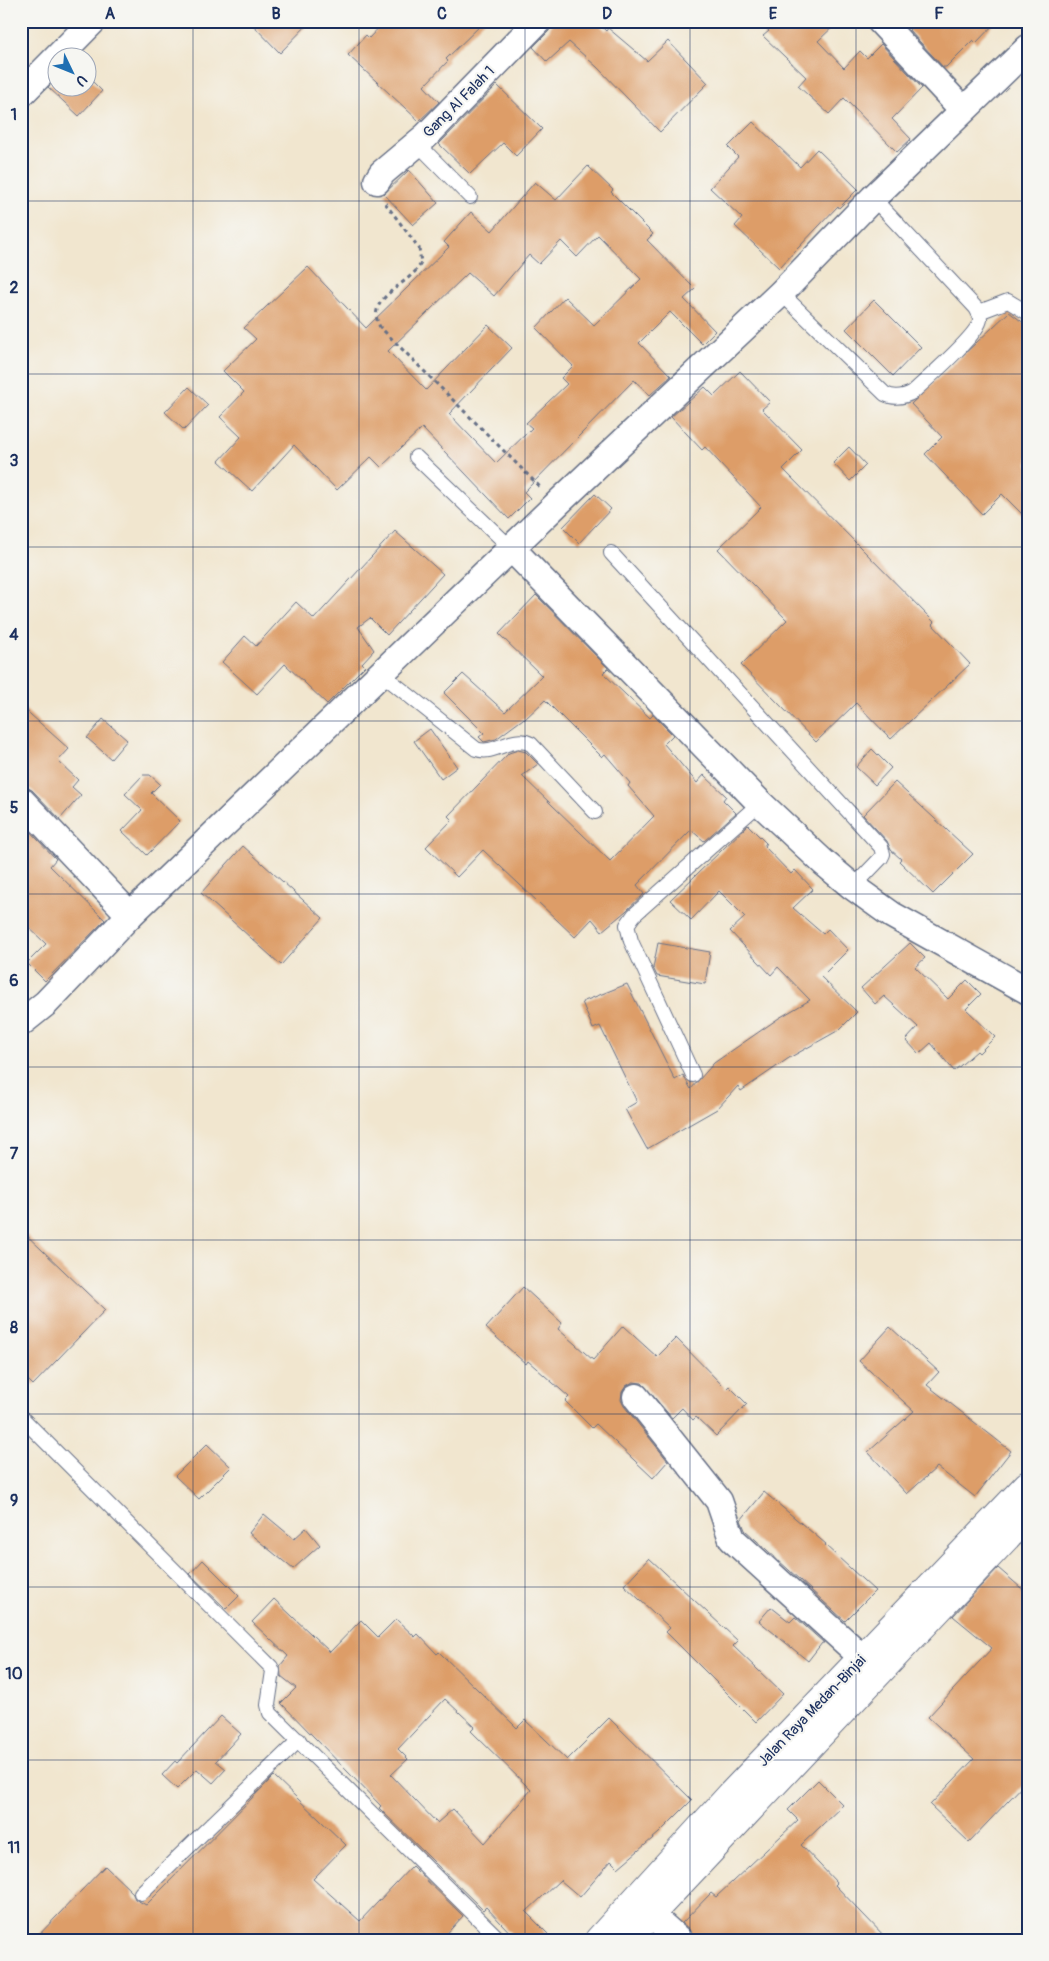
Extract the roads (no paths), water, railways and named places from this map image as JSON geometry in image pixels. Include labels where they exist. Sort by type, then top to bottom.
[{"type":"highway","name":"Jalan Raya Medan-Binjai","points":[[599,1940],[731,1795],[1028,1485]]},
{"type":"highway","name":"Jalan Raya Medan-Binjai","points":[[626,1940],[1028,1514]]},
{"type":"street","points":[[21,94],[93,21]]},
{"type":"street","points":[[880,21],[963,110]]},
{"type":"street","name":"Gang Al Falah 1","points":[[377,181],[382,173],[417,143],[527,25]]},
{"type":"street","points":[[21,1023],[46,1003],[130,915],[557,504],[781,293],[873,198],[1028,48]]},
{"type":"street","points":[[512,549],[760,803],[853,887],[892,915],[1028,991]]},
{"type":"street","points":[[21,800],[130,915]]},
{"type":"street","points":[[636,1397],[719,1501],[732,1539],[863,1658]]},
{"type":"street","points":[[650,1914],[679,1940]]},
{"type":"lane","points":[[417,143],[470,197]]},
{"type":"lane","points":[[781,293],[890,397],[906,396],[914,392],[974,332],[980,319],[979,312],[873,198]]},
{"type":"lane","points":[[979,312],[1008,301],[1028,313]]},
{"type":"lane","points":[[416,457],[512,549]]},
{"type":"lane","points":[[611,553],[881,848],[883,854],[881,858],[853,887]]},
{"type":"lane","points":[[382,674],[476,749],[491,750],[518,740],[532,744],[595,812]]},
{"type":"lane","points":[[693,1074],[631,941],[628,925],[634,915],[760,803]]},
{"type":"lane","points":[[21,1417],[271,1667],[273,1671],[268,1705],[269,1711],[500,1940]]},
{"type":"lane","points":[[141,1893],[299,1740]]}]
